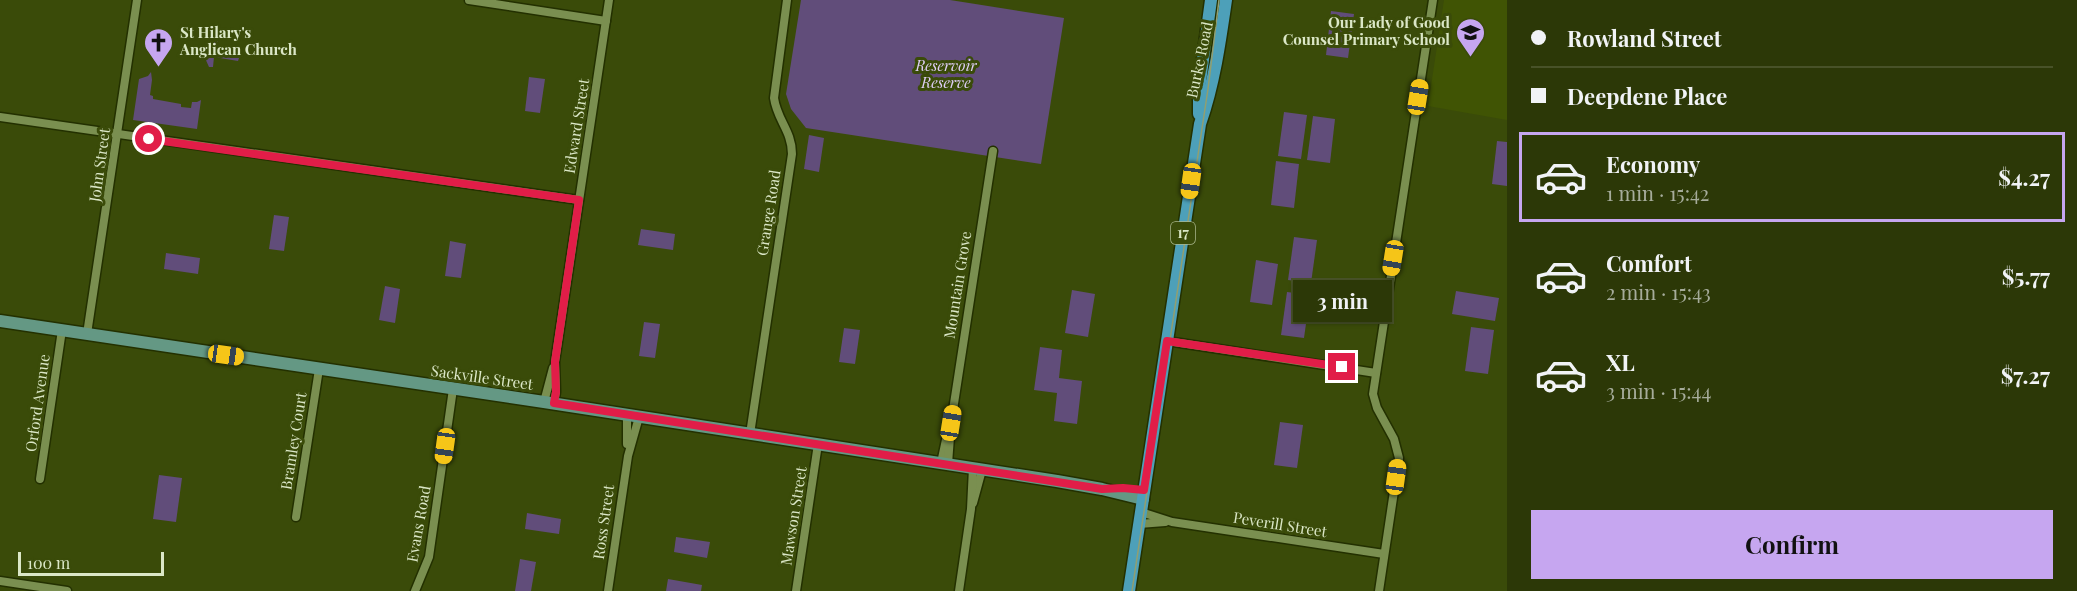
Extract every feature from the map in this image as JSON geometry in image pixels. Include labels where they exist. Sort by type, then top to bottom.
[{"type":"main road","name":"Burke Road","points":[[1200,124],[1199,89],[1211,0]]},
{"type":"main road","name":"Burke Road","points":[[1129,591],[1200,124],[1217,60],[1226,0]]},
{"type":"street","name":"John Street","points":[[87,334],[137,0]]},
{"type":"street","points":[[469,0],[606,21]]},
{"type":"street","name":"Edward Street","points":[[549,403],[609,0]]},
{"type":"street","name":"Grange Road","points":[[750,434],[792,154],[791,137],[775,108],[774,98],[787,0]]},
{"type":"street","points":[[1379,591],[1399,458],[1394,439],[1377,408],[1373,394],[1433,0]]},
{"type":"street","points":[[0,117],[579,200]]},
{"type":"street","name":"Mountain Grove","points":[[945,464],[993,151]]},
{"type":"street","name":"Sackville Street","points":[[0,321],[1102,489],[1142,506]]},
{"type":"street","name":"Orford Avenue","points":[[40,479],[62,330]]},
{"type":"street","points":[[1167,341],[1376,373]]},
{"type":"street","name":"Bramley Court","points":[[296,517],[319,369]]},
{"type":"street","name":"Evans Road","points":[[415,591],[429,557],[453,389]]},
{"type":"street","name":"Ross Street","points":[[608,591],[633,416]]},
{"type":"street","name":"Mawson Street","points":[[796,591],[818,444]]},
{"type":"street","points":[[959,591],[971,509],[971,488],[978,469]]},
{"type":"street","name":"Peverill Street","points":[[1142,506],[1172,522],[1384,554]]},
{"type":"street","points":[[0,581],[67,591]]},
{"type":"shaded area","name":"Our Lady of Good Counsel Primary School","points":[[1444,0],[1507,0],[1507,120],[1428,106]]},
{"type":"green space","name":"Reservoir Reserve","points":[[801,0],[950,0],[1064,18],[1041,164],[806,128],[791,109],[786,94]]},
{"type":"green space","points":[[1331,11],[1354,14],[1348,58],[1326,55]]},
{"type":"green space","points":[[210,26],[220,27],[217,48],[226,49],[225,56],[239,58],[238,61],[214,57],[213,67],[209,67],[205,58]]},
{"type":"green space","points":[[151,72],[150,95],[153,99],[191,108],[192,102],[201,100],[197,129],[133,120],[139,79],[148,76]]},
{"type":"green space","points":[[529,77],[545,79],[540,113],[525,111]]},
{"type":"green space","points":[[1284,112],[1307,115],[1301,159],[1278,156]]},
{"type":"green space","points":[[1313,116],[1335,119],[1330,163],[1307,160]]},
{"type":"green space","points":[[809,135],[824,138],[819,172],[804,169]]},
{"type":"green space","points":[[1497,141],[1507,142],[1507,186],[1492,184]]},
{"type":"green space","points":[[1276,161],[1299,164],[1294,208],[1271,205]]},
{"type":"green space","points":[[274,215],[289,217],[284,251],[269,249]]},
{"type":"green space","points":[[641,229],[675,234],[673,250],[638,245]]},
{"type":"green space","points":[[1294,237],[1317,240],[1311,283],[1288,280]]},
{"type":"green space","points":[[450,241],[466,244],[461,278],[445,276]]},
{"type":"green space","points":[[166,253],[200,258],[198,274],[164,269]]},
{"type":"green space","points":[[1256,260],[1278,264],[1272,305],[1250,302]]},
{"type":"green space","points":[[385,286],[400,289],[395,323],[379,320]]},
{"type":"green space","points":[[1072,290],[1095,294],[1088,337],[1065,333]]},
{"type":"green space","points":[[1456,291],[1499,298],[1495,321],[1452,314]]},
{"type":"green space","points":[[1287,292],[1310,295],[1304,338],[1281,335]]},
{"type":"green space","points":[[644,322],[660,324],[655,358],[639,356]]},
{"type":"green space","points":[[1471,327],[1494,330],[1488,374],[1465,371]]},
{"type":"green space","points":[[844,328],[860,330],[855,364],[839,362]]},
{"type":"green space","points":[[1040,347],[1062,350],[1059,378],[1082,381],[1077,424],[1054,421],[1057,393],[1034,390]]},
{"type":"green space","points":[[1280,422],[1303,425],[1297,468],[1274,465]]},
{"type":"green space","points":[[159,475],[182,478],[176,522],[153,519]]},
{"type":"green space","points":[[527,513],[561,519],[559,534],[525,529]]},
{"type":"green space","points":[[676,537],[710,542],[707,558],[674,552]]},
{"type":"green space","points":[[520,559],[536,562],[531,591],[515,591]]},
{"type":"green space","points":[[668,579],[702,585],[701,591],[666,591]]},
{"type":"tram line","points":[[1132,591],[1208,89],[1219,0]]},
{"type":"place","name":"Our Lady of Good Counsel Primary School","points":[[1471,58]]},
{"type":"place","name":"St Hilary's Anglican Church","points":[[159,68]]},
{"type":"route","points":[[149,139],[579,200],[555,362],[554,403],[1102,489],[1144,490],[1167,341],[1342,367]]}]
